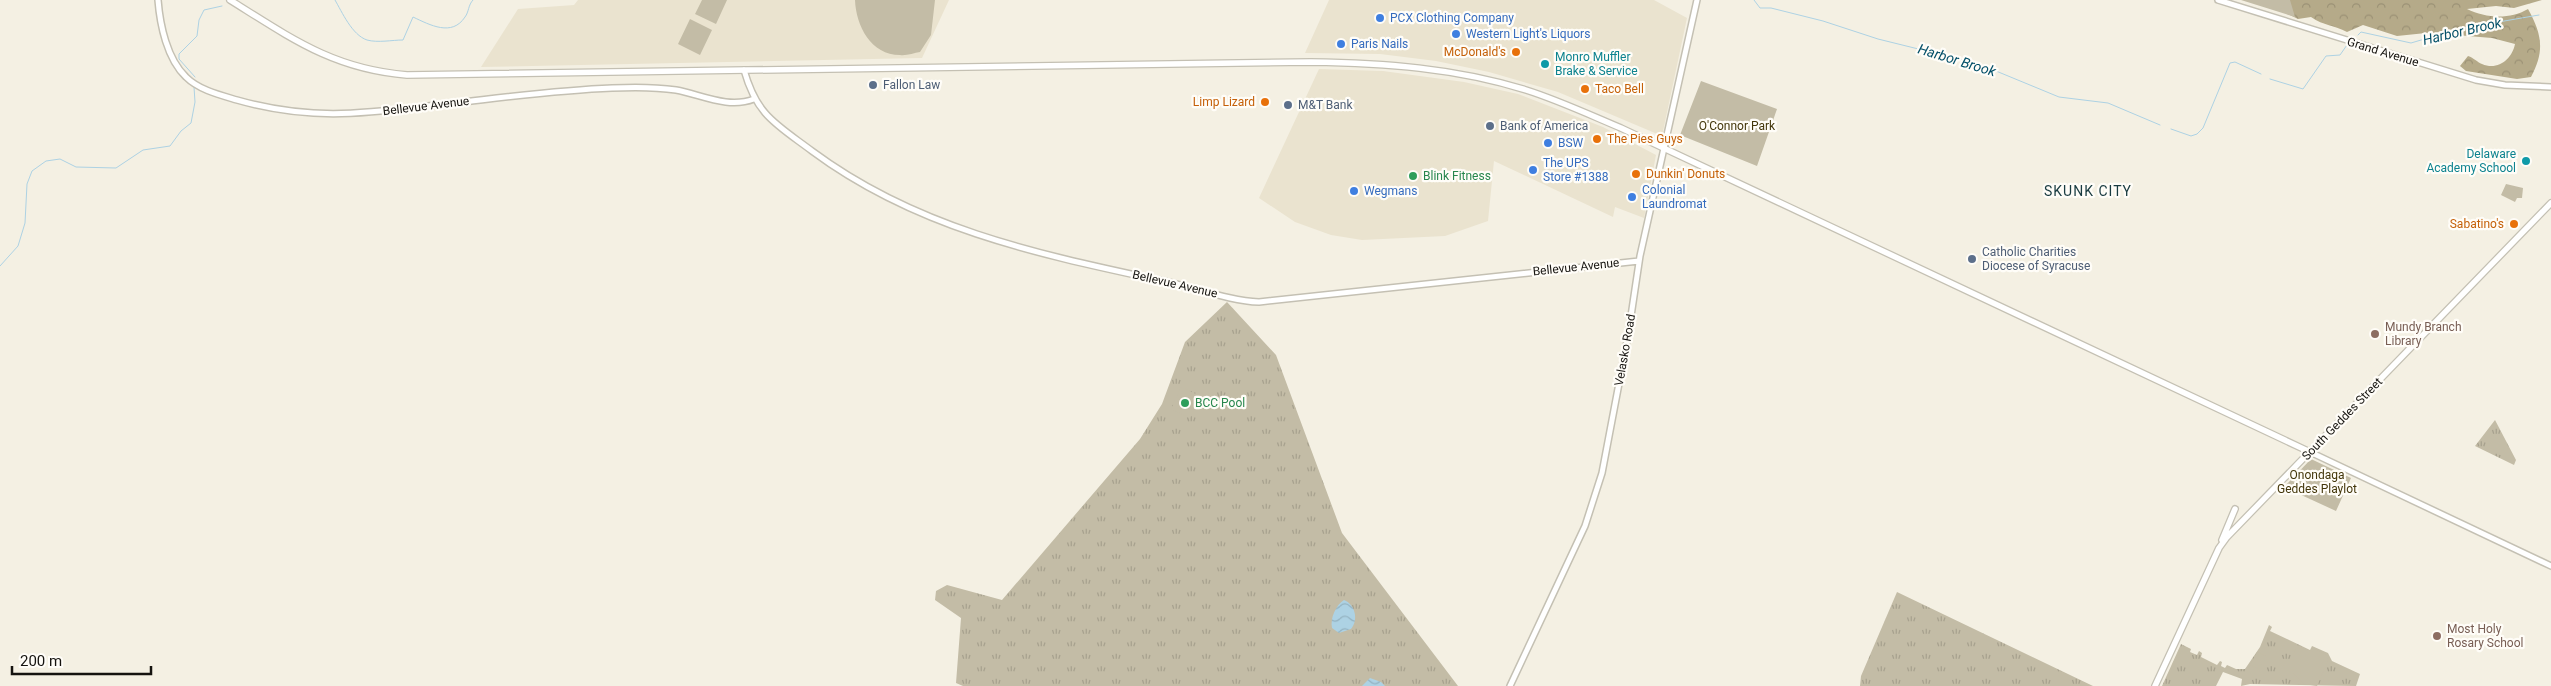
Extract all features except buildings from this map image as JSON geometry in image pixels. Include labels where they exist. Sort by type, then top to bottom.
[{"type":"main road","points":[[230,0],[314,51],[343,63],[374,72],[407,75],[1358,62],[1404,66],[1477,78],[1526,90],[1572,107],[2310,452]]},
{"type":"main road","name":"South Geddes Street","points":[[2156,686],[2219,548],[2551,203]]},
{"type":"main road","points":[[2219,548],[2235,509]]},
{"type":"street","name":"Bellevue Avenue","points":[[158,0],[162,30],[171,54],[186,77],[213,93],[264,108],[296,113],[333,115],[370,113],[516,96],[614,88],[675,90],[735,103],[754,99]]},
{"type":"street","name":"Velasko Road","points":[[1510,686],[1590,512],[1612,429],[1640,261],[1697,0]]},
{"type":"street","name":"Grand Avenue","points":[[2218,0],[2476,80],[2505,85],[2551,87]]},
{"type":"street","name":"Bellevue Avenue","points":[[744,70],[754,99],[778,126],[822,159],[866,188],[912,210],[1003,244],[1081,264],[1205,290],[1242,301],[1259,302],[1640,261]]},
{"type":"street","points":[[2310,452],[2551,566]]},
{"type":"shaded area","points":[[578,0],[949,0],[922,58],[481,67],[518,9],[574,5]]},
{"type":"shaded area","points":[[1329,0],[1654,0],[1687,18],[1662,136],[1558,92],[1489,72],[1436,61],[1380,54],[1305,53]]},
{"type":"shaded area","points":[[1319,69],[1383,71],[1464,82],[1518,94],[1603,127],[1656,155],[1644,218],[1615,207],[1613,217],[1494,161],[1488,221],[1445,236],[1362,240],[1331,235],[1295,222],[1259,198]]},
{"type":"green space","points":[[702,0],[727,0],[716,24],[695,14]]},
{"type":"green space","points":[[855,0],[935,0],[931,35],[920,52],[902,55],[890,54],[881,50],[873,44],[862,29],[858,20]]},
{"type":"green space","points":[[2241,0],[2290,0],[2295,17]]},
{"type":"green space","points":[[2260,0],[2542,0],[2514,8],[2496,6],[2467,9],[2490,16],[2505,16],[2521,13],[2528,9],[2539,35],[2540,51],[2531,77],[2517,79],[2466,71],[2460,66],[2468,56],[2488,66],[2499,65],[2511,54],[2515,44],[2492,38],[2456,35],[2426,33],[2397,36],[2363,25],[2347,32],[2311,17],[2298,19]]},
{"type":"green space","points":[[690,19],[712,30],[700,55],[678,44]]},
{"type":"green space","name":"O'Connor Park","points":[[1701,81],[1777,109],[1757,166],[1680,135]]},
{"type":"green space","points":[[2506,184],[2523,188],[2522,198],[2517,198],[2515,202],[2501,195]]},
{"type":"green space","points":[[1227,302],[1276,355],[1342,533],[1458,686],[963,686],[956,683],[961,618],[935,600],[936,591],[947,585],[1002,600],[1140,439],[1162,404],[1185,342]]},
{"type":"green space","name":"BCC Pool","points":[[1181,387],[1200,396],[1190,418],[1171,409]]},
{"type":"green space","points":[[2495,420],[2516,460],[2514,465],[2475,446]]},
{"type":"green space","name":"Onondaga Geddes Playlot","points":[[2311,459],[2351,478],[2336,511],[2284,487]]},
{"type":"green space","points":[[1897,592],[2093,686],[1860,686],[1861,676]]},
{"type":"green space","points":[[2269,625],[2272,627],[2270,631],[2310,650],[2312,646],[2328,653],[2332,661],[2360,674],[2356,686],[2250,684],[2241,686],[2242,679],[2223,672],[2216,686],[2162,686],[2181,644],[2191,649],[2190,652],[2197,655],[2199,651],[2202,653],[2201,657],[2217,665],[2220,661],[2222,662],[2221,666],[2225,668],[2227,665],[2236,669],[2245,669],[2260,647]]},
{"type":"green space","points":[[2298,645],[2310,651],[2314,649],[2326,655],[2328,661],[2317,686],[2304,684],[2292,672],[2292,656]]},
{"type":"green space","points":[[2257,652],[2266,656],[2260,669],[2250,665]]},
{"type":"water","points":[[1344,600],[1351,605],[1355,613],[1355,621],[1351,629],[1339,633],[1332,628],[1332,620],[1336,608]]},
{"type":"water","points":[[1370,678],[1381,682],[1385,686],[1362,686]]},
{"type":"waterway","name":"Harbor Brook","points":[[335,0],[348,23],[362,37],[371,41],[403,40],[413,17],[441,28],[454,27],[465,17],[473,0]]},
{"type":"waterway","name":"Harbor Brook","points":[[1754,0],[1760,8],[1771,8],[1823,21],[1878,39],[1979,64],[2059,97],[2108,103],[2160,125]]},
{"type":"waterway","points":[[195,77],[179,59],[179,54],[197,36],[199,20],[204,10],[222,6]]},
{"type":"waterway","name":"Harbor Brook","points":[[2358,35],[2361,32],[2411,43],[2458,29],[2539,15]]},
{"type":"waterway","name":"Harbor Brook","points":[[2270,79],[2303,89],[2326,56],[2340,55],[2347,45]]},
{"type":"waterway","name":"Harbor Brook","points":[[2171,129],[2191,136],[2197,134],[2203,128],[2230,63],[2235,62],[2261,74]]},
{"type":"waterway","points":[[0,266],[18,246],[25,223],[27,184],[32,171],[46,161],[60,159],[76,167],[116,168],[143,150],[170,146],[181,131],[191,123],[195,102],[194,87]]},
{"type":"place","name":"PCX Clothing Company","points":[[1380,18]]},
{"type":"place","name":"Western Light's Liquors","points":[[1456,34]]},
{"type":"place","name":"Paris Nails","points":[[1341,44]]},
{"type":"place","name":"McDonald's","points":[[1516,52]]},
{"type":"place","name":"Monro Muffler Brake & Service","points":[[1545,64]]},
{"type":"place","name":"Fallon Law","points":[[873,85]]},
{"type":"place","name":"Taco Bell","points":[[1585,89]]},
{"type":"place","name":"Limp Lizard","points":[[1265,102]]},
{"type":"place","name":"M&T Bank","points":[[1288,105]]},
{"type":"place","name":"Bank of America","points":[[1490,126]]},
{"type":"place","name":"The Pies Guys","points":[[1597,139]]},
{"type":"place","name":"BSW","points":[[1548,143]]},
{"type":"place","name":"Delaware Academy School","points":[[2526,161]]},
{"type":"place","name":"The UPS Store #1388","points":[[1533,170]]},
{"type":"place","name":"Dunkin' Donuts","points":[[1636,174]]},
{"type":"place","name":"Blink Fitness","points":[[1413,176]]},
{"type":"place","name":"Wegmans","points":[[1354,191]]},
{"type":"place","name":"Colonial Laundromat","points":[[1632,197]]},
{"type":"place","name":"Sabatino's","points":[[2514,224]]},
{"type":"place","name":"Catholic Charities Diocese of Syracuse","points":[[1972,259]]},
{"type":"place","name":"Mundy Branch Library","points":[[2375,334]]},
{"type":"place","name":"BCC Pool","points":[[1185,403]]},
{"type":"place","name":"Most Holy Rosary School","points":[[2437,636]]},
{"type":"district","name":"SKUNK CITY","points":[[2088,191]]}]
